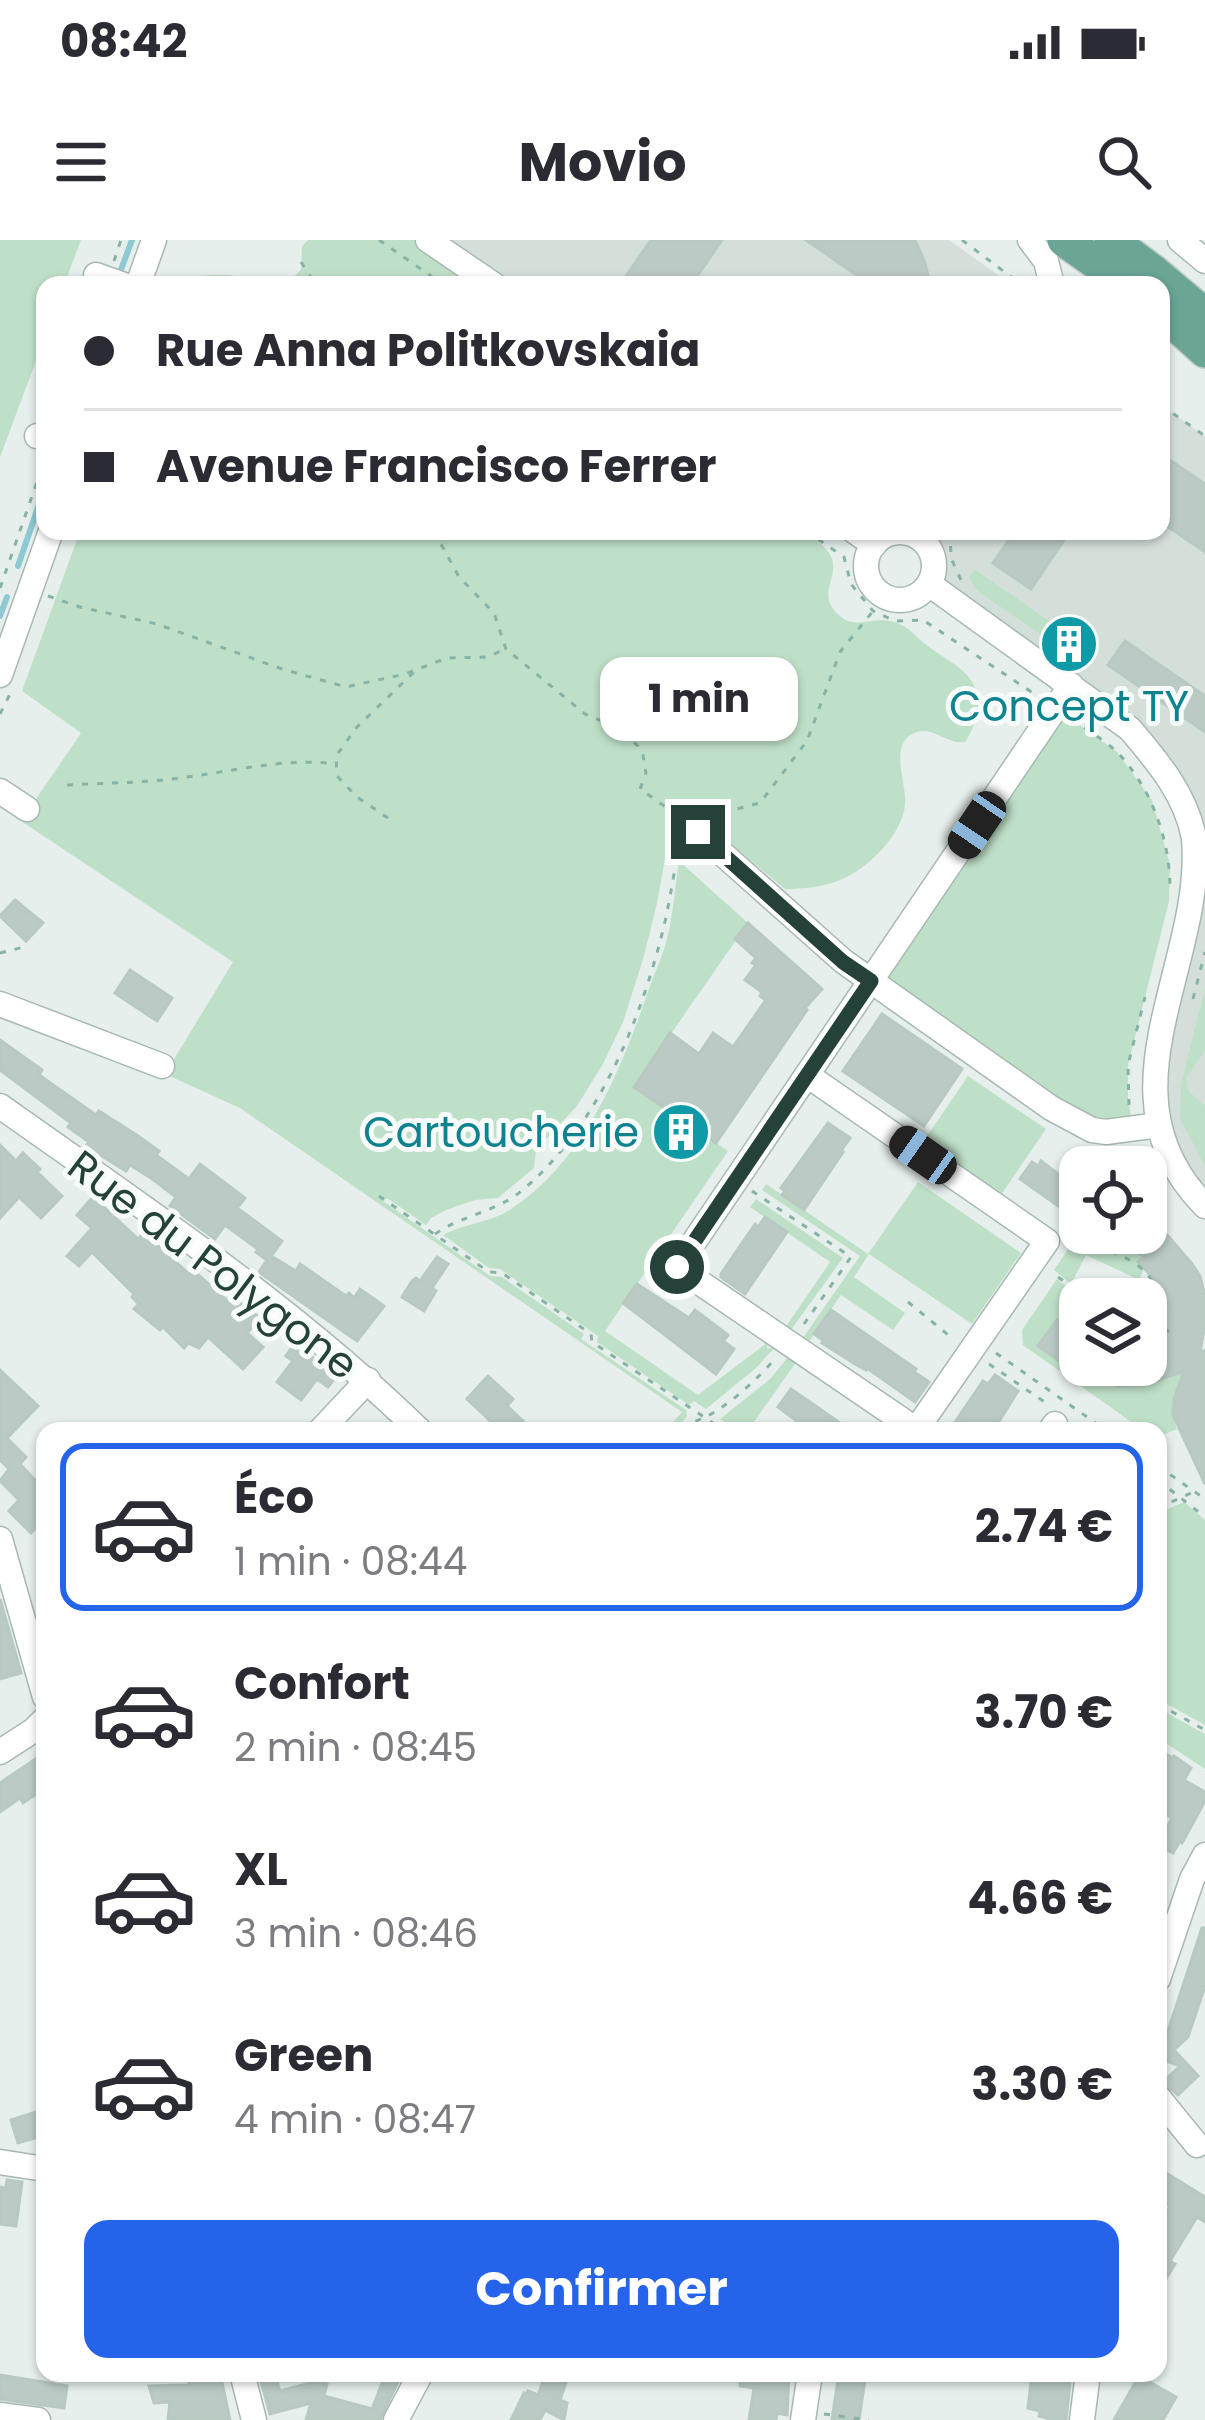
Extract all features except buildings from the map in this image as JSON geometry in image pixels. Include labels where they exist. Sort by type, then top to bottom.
[{"type":"main road","points":[[1064,240],[1115,276]]},
{"type":"main road","points":[[1111,240],[1159,276]]},
{"type":"main road","points":[[1170,285],[1205,315]]},
{"type":"main road","points":[[1170,319],[1205,351]]},
{"type":"street","points":[[141,276],[154,240]]},
{"type":"street","points":[[428,240],[481,276]]},
{"type":"street","points":[[1030,240],[1046,261],[1050,276]]},
{"type":"street","points":[[1180,240],[1205,261]]},
{"type":"street","points":[[96,274],[101,276]]},
{"type":"street","points":[[1170,342],[1205,365]]},
{"type":"street","points":[[0,675],[48,540]]},
{"type":"street","points":[[864,540],[867,575],[880,594],[902,600],[914,598],[928,584],[934,567],[926,540]]},
{"type":"street","points":[[928,584],[1130,729],[1180,796],[1194,836],[1198,900],[1143,1132]]},
{"type":"street","points":[[904,1422],[677,1267],[1071,686]]},
{"type":"street","points":[[0,791],[27,809]]},
{"type":"street","points":[[692,827],[843,962],[1081,1126],[1143,1132],[1169,1155],[1205,1206]]},
{"type":"street","points":[[0,1004],[162,1066]]},
{"type":"street","points":[[807,1075],[1047,1240],[923,1422]]},
{"type":"street","name":"Rue du Polygone","points":[[0,1106],[162,1222],[368,1380],[411,1422]]},
{"type":"street","points":[[328,1422],[368,1380]]},
{"type":"street","points":[[0,1539],[36,1665]]},
{"type":"street","points":[[0,1752],[36,1728]]},
{"type":"street","points":[[1167,1952],[1205,1856]]},
{"type":"street","points":[[1167,2108],[1201,2148]]},
{"type":"street","points":[[1167,2133],[1201,2148]]},
{"type":"street","points":[[0,2162],[36,2168]]},
{"type":"street","points":[[244,2382],[254,2420]]},
{"type":"street","points":[[396,2420],[416,2382]]},
{"type":"street","points":[[803,2416],[808,2382]]},
{"type":"street","points":[[1082,2420],[1087,2382]]},
{"type":"street","points":[[0,2414],[38,2420]]},
{"type":"path","points":[[379,240],[431,276]]},
{"type":"path","points":[[962,240],[1010,276]]},
{"type":"path","points":[[301,262],[310,276]]},
{"type":"path","points":[[1170,411],[1205,436]]},
{"type":"path","points":[[0,588],[36,463]]},
{"type":"path","points":[[439,540],[459,577],[494,614],[506,649],[585,714],[631,739],[645,764],[640,789],[692,827]]},
{"type":"path","points":[[819,540],[844,557],[851,584],[873,611],[895,621],[923,620],[1117,752],[1152,800],[1170,865],[1169,901]]},
{"type":"path","points":[[951,540],[951,558],[967,587]]},
{"type":"path","points":[[44,595],[157,624],[346,687],[447,658],[487,657],[506,649]]},
{"type":"path","points":[[435,1234],[451,1222],[504,1204],[578,1130],[629,1032],[659,944],[675,865],[692,827],[692,815],[760,803],[807,741],[841,652],[873,611]]},
{"type":"path","points":[[388,818],[337,776],[336,756],[356,727],[416,669]]},
{"type":"path","points":[[67,785],[178,778],[279,763],[336,764]]},
{"type":"path","points":[[0,953],[24,947]]},
{"type":"path","points":[[1193,996],[1205,952]]},
{"type":"path","points":[[1134,1146],[1143,1132],[1128,1098],[1128,1065],[1149,983]]},
{"type":"path","points":[[692,1422],[712,1414],[763,1373],[851,1257],[736,1180]]},
{"type":"path","points":[[379,1196],[489,1272],[502,1273],[591,1334],[592,1342],[712,1422]]},
{"type":"path","points":[[1119,1254],[1149,1278]]},
{"type":"path","points":[[908,1302],[1093,1422]]},
{"type":"path","points":[[974,1346],[1051,1420]]},
{"type":"path","points":[[1167,1472],[1205,1498]]},
{"type":"path","points":[[1167,1486],[1205,1516]]},
{"type":"path","points":[[1167,1504],[1194,1491]]},
{"type":"path","points":[[1167,1709],[1205,1730]]},
{"type":"path","points":[[803,2416],[869,2420]]},
{"type":"shaded area","points":[[428,240],[949,240],[999,276],[481,276]]},
{"type":"shaded area","points":[[1170,411],[1205,436],[1205,1206],[1159,1125],[1198,868],[1156,761],[932,578],[933,555],[920,540],[1170,540]]},
{"type":"green space","points":[[0,240],[81,240],[67,276],[36,276],[36,361],[0,457]]},
{"type":"green space","points":[[308,240],[416,240],[468,276],[294,276],[301,270],[302,246]]},
{"type":"green space","points":[[77,540],[814,540],[830,555],[829,600],[844,619],[902,625],[969,678],[978,707],[965,742],[926,731],[905,740],[900,756],[905,804],[898,827],[872,859],[840,880],[785,889],[683,804],[670,831],[644,956],[623,1022],[577,1106],[536,1150],[534,1168],[498,1198],[446,1210],[426,1225],[387,1198],[383,1201],[584,1334],[581,1339],[686,1410],[682,1422],[673,1422],[682,1412],[240,1108],[165,1074],[233,962],[21,821],[81,733],[22,691]]},
{"type":"green space","points":[[974,569],[1067,633],[1060,644],[1073,654],[1068,660],[1057,646],[975,589],[969,578]]},
{"type":"green space","points":[[1056,708],[1117,752],[1152,800],[1170,865],[1169,901],[1128,1065],[1133,1129],[1106,1132],[871,981]]},
{"type":"green space","points":[[679,861],[748,923],[634,1087],[681,1119],[675,1132],[685,1138],[693,1127],[728,1151],[605,1331],[698,1395],[768,1342],[767,1349],[775,1347],[706,1409],[694,1401],[689,1405],[597,1342],[598,1336],[443,1235],[511,1209],[537,1189],[581,1138],[627,1048],[663,954]]},
{"type":"green space","points":[[1205,987],[1205,1051],[1186,1078],[1188,1091],[1205,1105],[1205,1166],[1180,1118],[1181,1085]]},
{"type":"green space","points":[[968,1076],[1046,1129],[1001,1195],[923,1142]]},
{"type":"green space","points":[[918,1182],[1021,1253],[972,1324],[869,1254],[854,1277],[905,1313],[893,1330],[841,1295],[806,1346],[800,1342],[860,1256],[762,1190],[766,1184],[868,1254]]},
{"type":"green space","points":[[756,1199],[843,1258],[788,1334],[783,1331],[830,1262],[750,1207]]},
{"type":"green space","points":[[1065,1254],[1139,1254],[1143,1257],[1138,1263],[1144,1269],[1135,1278],[1086,1255],[1074,1278],[1064,1278],[1054,1270]]},
{"type":"green space","points":[[1057,1279],[1059,1322],[1038,1347],[1059,1360],[1059,1371],[1023,1345],[1022,1330]]},
{"type":"green space","points":[[789,1356],[797,1361],[754,1422],[720,1419],[770,1379]]},
{"type":"green space","points":[[1184,1363],[1194,1372],[1175,1398],[1177,1429],[1167,1433],[1167,1422],[1131,1422],[1081,1386],[1167,1386],[1167,1374]]},
{"type":"green space","points":[[1184,1502],[1205,1520],[1205,1725],[1167,1704],[1167,1509]]},
{"type":"green space","points":[[1167,1713],[1205,1734],[1205,1769],[1167,1744]]},
{"type":"waterway","points":[[119,275],[132,240]]},
{"type":"waterway","points":[[18,566],[36,513]]},
{"type":"waterway","points":[[0,616],[7,597]]},
{"type":"place","name":"Concept TY","points":[[1069,644]]},
{"type":"place","name":"Cartoucherie","points":[[681,1132]]},
{"type":"route","points":[[677,1267],[871,981],[843,962],[698,832]]}]
